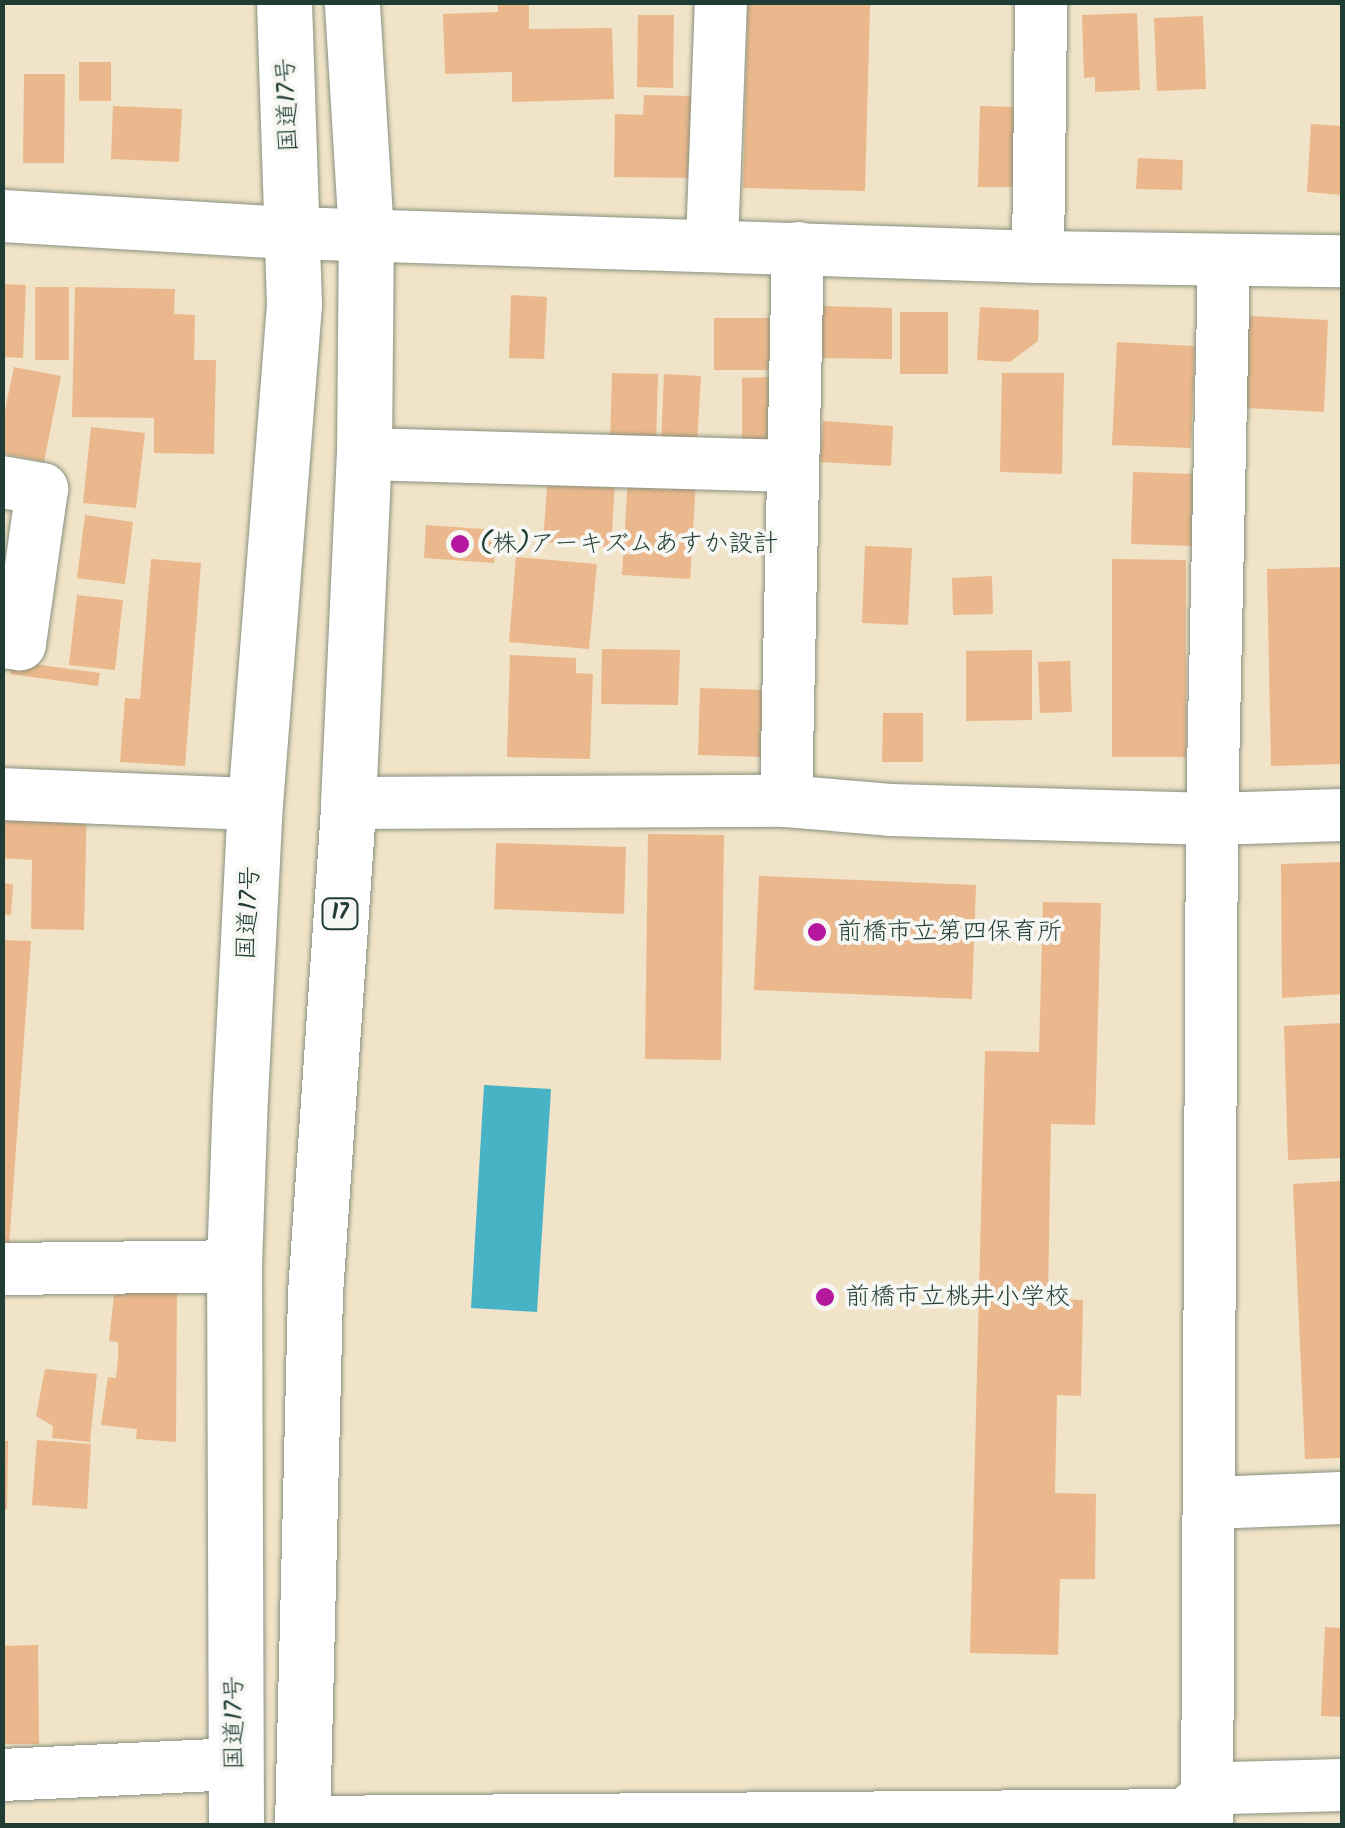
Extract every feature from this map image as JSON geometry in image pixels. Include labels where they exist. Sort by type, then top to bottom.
[{"type":"highway","name":"国道17号","points":[[236,1826],[234,1266],[255,804],[294,304],[284,2]]},
{"type":"highway","name":"17","points":[[302,1824],[315,1293],[348,803],[364,454],[366,234],[352,2]]},
{"type":"street","points":[[712,244],[721,2]]},
{"type":"street","points":[[1038,257],[1041,2]]},
{"type":"street","points":[[2,216],[291,233],[1038,257],[1342,261]]},
{"type":"street","points":[[786,801],[798,248]]},
{"type":"street","points":[[1207,1811],[1212,819],[1224,261]]},
{"type":"street","points":[[364,454],[792,466]]},
{"type":"street","points":[[2,482],[42,489],[20,644],[2,642]]},
{"type":"street","points":[[2,794],[255,804]]},
{"type":"street","points":[[348,803],[786,801],[890,810],[1212,819],[1342,815]]},
{"type":"street","points":[[2,1269],[234,1266]]},
{"type":"street","points":[[1209,1502],[1342,1498]]},
{"type":"street","points":[[2,1775],[235,1764]]},
{"type":"street","points":[[302,1824],[1184,1814],[1207,1811],[1228,1788],[1342,1785]]},
{"type":"water","points":[[484,1085],[551,1089],[537,1312],[471,1308]]},
{"type":"building","points":[[498,2],[529,2],[529,29],[612,28],[614,99],[512,102],[512,72],[445,74],[443,14],[498,12]]},
{"type":"building","points":[[748,3],[870,5],[865,191],[743,188]]},
{"type":"building","points":[[1137,13],[1140,90],[1095,92],[1095,77],[1084,78],[1082,15]]},
{"type":"building","points":[[638,15],[674,15],[673,88],[637,87]]},
{"type":"building","points":[[1203,16],[1206,89],[1157,91],[1154,18]]},
{"type":"building","points":[[79,62],[111,62],[111,101],[79,101]]},
{"type":"building","points":[[24,74],[65,74],[64,163],[23,163]]},
{"type":"building","points":[[644,95],[694,96],[692,178],[614,177],[615,114],[643,115]]},
{"type":"building","points":[[113,106],[182,109],[179,162],[111,159]]},
{"type":"building","points":[[980,106],[1020,107],[1018,187],[978,187]]},
{"type":"building","points":[[1311,124],[1342,126],[1342,195],[1307,192]]},
{"type":"building","points":[[1138,158],[1183,160],[1182,190],[1136,189]]},
{"type":"building","points":[[2,284],[26,285],[23,358],[2,357]]},
{"type":"building","points":[[35,287],[69,287],[69,360],[35,360]]},
{"type":"building","points":[[75,287],[175,289],[174,314],[195,315],[194,360],[216,360],[214,454],[154,453],[154,418],[72,417]]},
{"type":"building","points":[[511,295],[547,297],[544,359],[509,358]]},
{"type":"building","points":[[822,306],[892,308],[892,359],[821,358]]},
{"type":"building","points":[[980,307],[1039,310],[1038,341],[1010,362],[977,360]]},
{"type":"building","points":[[900,312],[948,312],[948,374],[900,374]]},
{"type":"building","points":[[1249,316],[1328,320],[1324,412],[1245,408]]},
{"type":"building","points":[[714,318],[778,318],[778,370],[714,370]]},
{"type":"building","points":[[1117,342],[1195,346],[1191,448],[1112,445]]},
{"type":"building","points":[[14,367],[61,376],[44,462],[2,453],[2,424]]},
{"type":"building","points":[[612,373],[658,374],[656,446],[610,444]]},
{"type":"building","points":[[1002,373],[1064,373],[1062,474],[1000,472]]},
{"type":"building","points":[[664,374],[701,376],[697,444],[661,443]]},
{"type":"building","points":[[777,377],[778,439],[742,440],[742,378]]},
{"type":"building","points":[[823,421],[893,426],[891,466],[820,462]]},
{"type":"building","points":[[91,427],[145,433],[136,508],[83,503]]},
{"type":"building","points":[[549,461],[616,466],[611,547],[543,542]]},
{"type":"building","points":[[1133,472],[1195,474],[1192,546],[1131,544]]},
{"type":"building","points":[[628,477],[696,481],[690,579],[622,575]]},
{"type":"building","points":[[85,515],[133,522],[125,584],[77,578]]},
{"type":"building","name":"(株)アーキズムあすか設計","points":[[426,525],[497,530],[494,563],[424,558]]},
{"type":"building","points":[[865,546],[912,548],[908,625],[862,623]]},
{"type":"building","points":[[516,557],[597,564],[589,649],[509,642]]},
{"type":"building","points":[[151,559],[201,563],[185,766],[120,762],[125,698],[140,699]]},
{"type":"building","points":[[1112,559],[1186,560],[1186,757],[1112,757]]},
{"type":"building","points":[[1342,567],[1342,764],[1271,766],[1267,569]]},
{"type":"building","points":[[992,576],[993,614],[953,615],[952,578]]},
{"type":"building","points":[[77,595],[123,600],[115,670],[69,665]]},
{"type":"building","points":[[602,649],[680,650],[678,705],[601,704]]},
{"type":"building","points":[[1032,650],[1032,720],[966,721],[966,651]]},
{"type":"building","points":[[510,655],[576,658],[576,673],[593,674],[590,759],[507,757]]},
{"type":"building","points":[[11,661],[100,673],[98,686],[10,674]]},
{"type":"building","points":[[1070,661],[1072,712],[1040,713],[1038,662]]},
{"type":"building","points":[[700,688],[765,690],[763,757],[698,755]]},
{"type":"building","points":[[883,713],[923,713],[923,762],[882,762]]},
{"type":"building","points":[[2,798],[87,801],[84,930],[31,929],[32,860],[2,858]]},
{"type":"building","points":[[648,834],[724,835],[721,1060],[645,1059]]},
{"type":"building","points":[[496,843],[626,847],[624,914],[494,909]]},
{"type":"building","points":[[1342,862],[1342,994],[1282,998],[1281,864]]},
{"type":"building","points":[[759,876],[976,885],[972,999],[754,990]]},
{"type":"building","points":[[2,883],[13,884],[11,915],[2,914]]},
{"type":"building","points":[[1043,902],[1101,903],[1095,1125],[1051,1124],[1048,1299],[1083,1300],[1081,1396],[1057,1395],[1055,1493],[1096,1494],[1095,1579],[1060,1579],[1058,1655],[970,1653],[985,1051],[1039,1052]]},
{"type":"building","points":[[2,940],[31,941],[9,1246],[2,1245]]},
{"type":"building","points":[[1342,1023],[1342,1158],[1288,1160],[1284,1026]]},
{"type":"building","points":[[1342,1181],[1342,1458],[1305,1459],[1293,1184]]},
{"type":"building","points":[[115,1286],[177,1292],[176,1442],[136,1439],[137,1429],[101,1425],[108,1377],[116,1378],[118,1360],[118,1342],[109,1341]]},
{"type":"building","points":[[45,1369],[97,1374],[90,1442],[52,1438],[53,1426],[36,1416]]},
{"type":"building","points":[[37,1440],[91,1444],[87,1509],[32,1505]]},
{"type":"building","points":[[2,1441],[8,1441],[7,1510],[2,1510]]},
{"type":"building","points":[[1325,1627],[1342,1628],[1342,1717],[1321,1716]]},
{"type":"building","points":[[38,1645],[39,1744],[2,1744],[2,1646]]},
{"type":"place","name":"(株)アーキズムあすか設計","points":[[460,544]]},
{"type":"place","name":"前橋市立第四保育所","points":[[817,932]]},
{"type":"place","name":"前橋市立桃井小学校","points":[[825,1297]]}]
